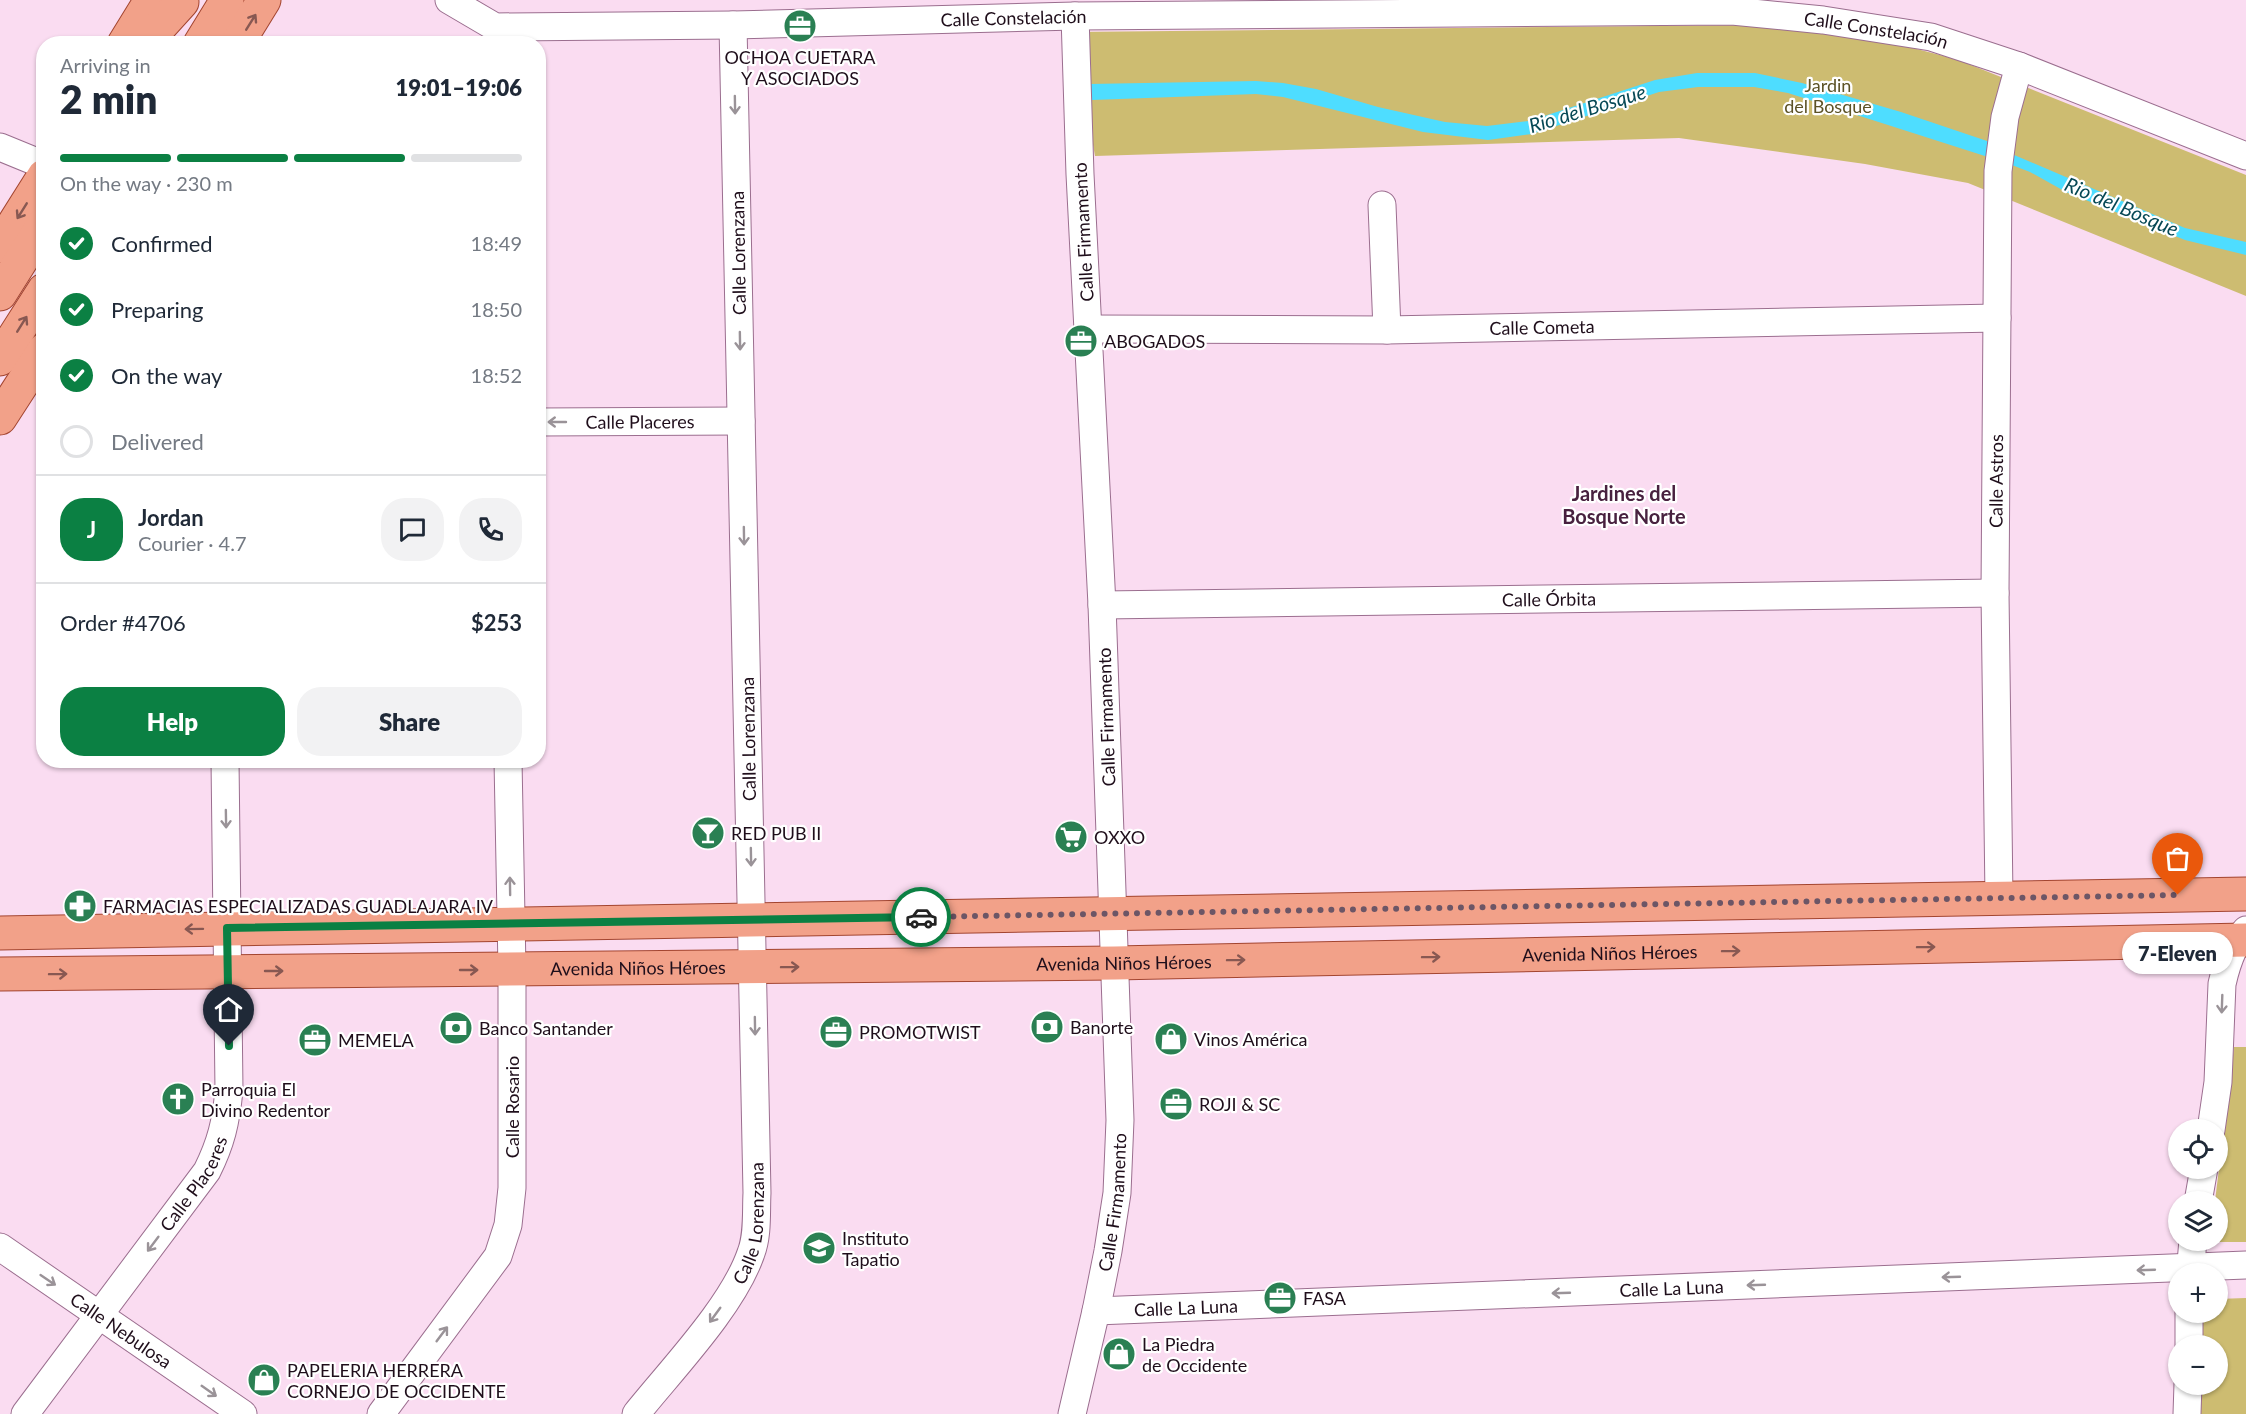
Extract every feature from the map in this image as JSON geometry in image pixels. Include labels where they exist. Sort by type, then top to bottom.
[{"type":"main road","points":[[242,36],[264,0]]},
{"type":"main road","points":[[133,36],[172,1]]},
{"type":"main road","points":[[149,36],[172,1]]},
{"type":"main road","points":[[159,36],[172,1]]},
{"type":"main road","points":[[0,246],[36,189]]},
{"type":"main road","points":[[0,294],[36,237]]},
{"type":"main road","points":[[0,358],[36,302]]},
{"type":"main road","points":[[0,418],[36,362]]},
{"type":"main road","points":[[0,933],[2246,894]]},
{"type":"main road","name":"Avenida Niños Héroes","points":[[0,974],[1115,963],[2243,937]]},
{"type":"street","name":"Calle Constelación","points":[[449,0],[495,35],[733,25],[1075,16],[1732,11],[1823,20],[1931,37],[2019,66],[2246,156]]},
{"type":"street","name":"Calle Firmamento","points":[[1072,1414],[1096,1311],[1117,1182],[1120,1120],[1102,605],[1075,16]]},
{"type":"street","name":"Calle Lorenzana","points":[[636,1414],[733,1290],[752,1251],[758,1193],[733,25]]},
{"type":"street","name":"Calle Astros","points":[[1999,898],[1995,593],[1998,171],[2005,117],[2019,66]]},
{"type":"street","points":[[0,147],[36,162]]},
{"type":"street","points":[[1382,205],[1388,330]]},
{"type":"street","name":"Calle Cometa","points":[[1088,329],[1388,330],[1997,318]]},
{"type":"street","name":"Calle Placeres","points":[[546,422],[741,421]]},
{"type":"street","name":"Calle Órbita","points":[[1102,605],[1995,593]]},
{"type":"street","name":"Calle Placeres","points":[[26,1414],[207,1171],[219,1148],[226,1122],[229,1090],[225,768]]},
{"type":"street","name":"Calle Rosario","points":[[381,1414],[498,1256],[508,1226],[512,1188],[512,969],[508,768]]},
{"type":"street","points":[[2213,1119],[2218,1082],[2222,984],[2225,971],[2243,937]]},
{"type":"street","name":"Calle Nebulosa","points":[[0,1247],[243,1414]]},
{"type":"street","name":"Calle La Luna","points":[[2228,1267],[2246,1265]]},
{"type":"street","name":"Calle La Luna","points":[[1096,1311],[2168,1272]]},
{"type":"street","points":[[2187,1414],[2188,1395]]},
{"type":"green space","name":"Jardin del Bosque","points":[[1755,25],[1862,38],[1940,55],[1966,63],[2246,175],[2246,296],[1968,183],[1865,164],[1679,138],[1095,156],[1073,32]]},
{"type":"green space","points":[[2234,1047],[2246,1047],[2246,1242],[2228,1242],[2228,1191],[2216,1191],[2218,1179],[2228,1179],[2228,1119],[2225,1119]]},
{"type":"green space","points":[[2246,1298],[2246,1414],[2201,1414],[2201,1395],[2228,1395],[2228,1335],[2201,1335],[2201,1323],[2228,1323],[2228,1299]]},
{"type":"water","name":"Rio del Bosque","points":[[1697,73],[1755,73],[1802,83],[1901,112],[1993,143],[1988,157],[1788,93],[1754,87],[1698,87],[1659,92],[1532,134],[1488,140],[1423,132],[1283,97],[1256,94],[1092,100],[1089,84],[1256,81],[1283,83],[1316,89],[1378,107],[1445,122],[1487,126],[1529,121],[1655,80]]},
{"type":"water","name":"Rio del Bosque","points":[[2005,151],[2185,228],[2246,242],[2246,255],[2185,240],[2066,192],[2030,172],[2004,162]]},
{"type":"way so far","points":[[921,917],[2178,895]]},
{"type":"place","name":"OCHOA CUETARA Y ASOCIADOS","points":[[800,26]]},
{"type":"place","name":"ABOGADOS","points":[[1081,341]]},
{"type":"place","name":"RED PUB II","points":[[708,833]]},
{"type":"place","name":"OXXO","points":[[1071,837]]},
{"type":"place","name":"7-Eleven","points":[[2178,895]]},
{"type":"place","name":"FARMACIAS ESPECIALIZADAS GUADLAJARA IV","points":[[80,906]]},
{"type":"place","name":"Banorte","points":[[1047,1027]]},
{"type":"place","name":"Banco Santander","points":[[456,1028]]},
{"type":"place","name":"PROMOTWIST","points":[[836,1032]]},
{"type":"place","name":"Vinos América","points":[[1171,1039]]},
{"type":"place","name":"MEMELA","points":[[315,1040]]},
{"type":"place","name":"Parroquia El Divino Redentor","points":[[178,1099]]},
{"type":"place","name":"ROJI & SC","points":[[1176,1104]]},
{"type":"place","name":"Instituto Tapatio","points":[[819,1248]]},
{"type":"place","name":"FASA","points":[[1280,1298]]},
{"type":"place","name":"La Piedra de Occidente","points":[[1119,1354]]},
{"type":"place","name":"PAPELERIA HERRERA CORNEJO DE OCCIDENTE","points":[[264,1380]]},
{"type":"district","name":"Jardines del Bosque Norte","points":[[1624,504]]},
{"type":"route","points":[[229,1046],[227,928],[921,917]]}]
